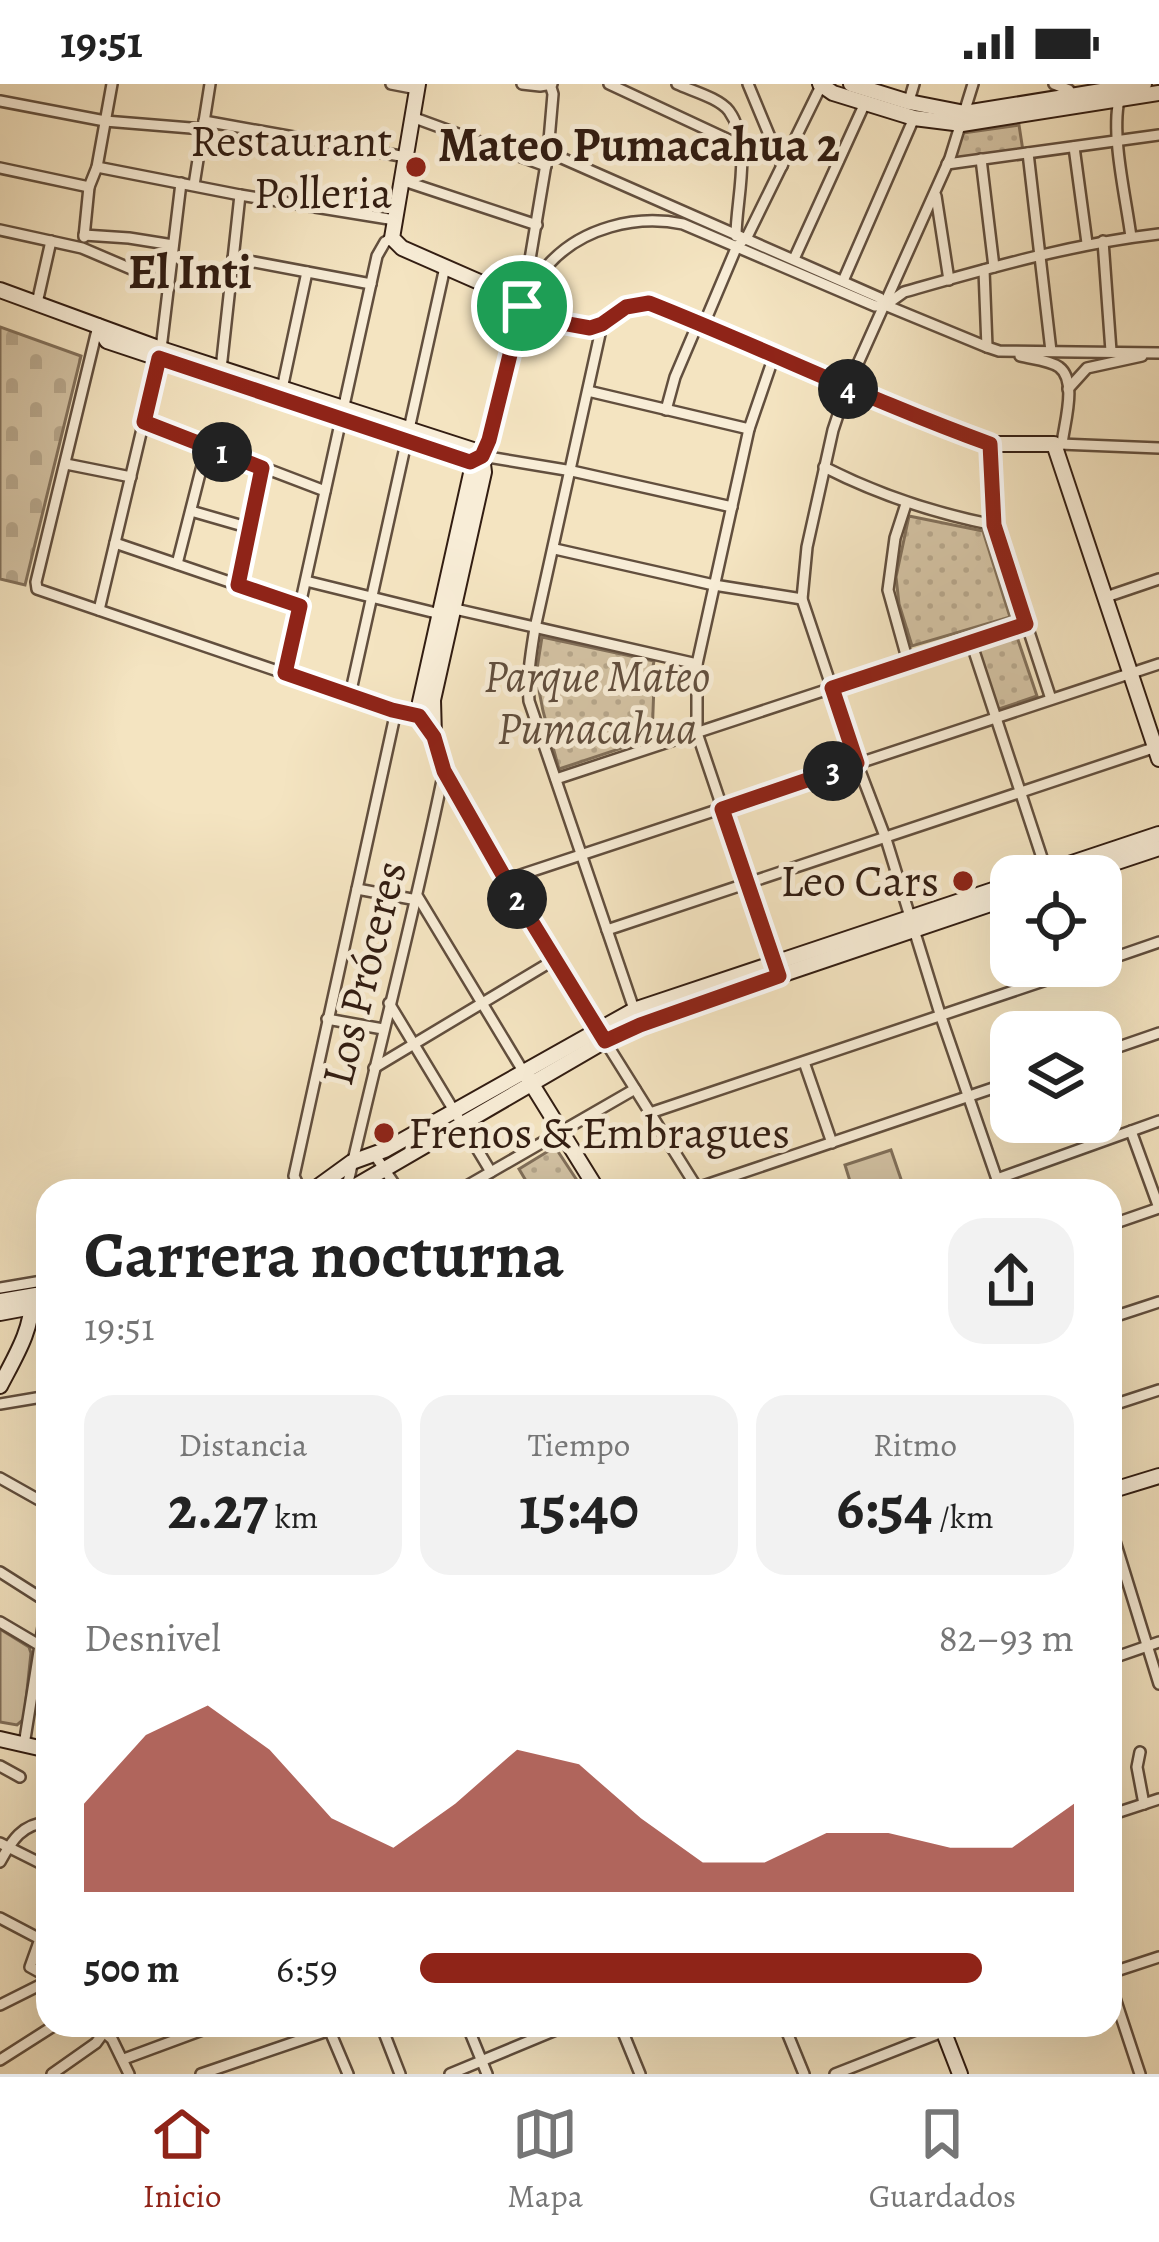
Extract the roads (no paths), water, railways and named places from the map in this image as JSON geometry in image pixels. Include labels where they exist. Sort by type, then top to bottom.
[{"type":"street","points":[[82,248],[89,187],[98,167],[112,84]]},
{"type":"street","points":[[194,185],[210,84]]},
{"type":"street","points":[[285,673],[371,284],[380,248],[392,238],[417,86],[391,84]]},
{"type":"street","points":[[522,84],[550,84],[548,152],[522,306],[493,427],[472,469],[433,700],[434,737],[444,771],[506,880],[691,1179]]},
{"type":"street","points":[[609,84],[740,145]]},
{"type":"street","points":[[677,84],[729,112],[743,168],[737,246]]},
{"type":"street","points":[[748,84],[782,166]]},
{"type":"street","points":[[843,281],[909,111],[914,84]]},
{"type":"street","points":[[973,84],[932,211],[847,388],[824,467],[802,599],[997,1179],[1159,1121]]},
{"type":"street","points":[[1054,84],[1067,95]]},
{"type":"street","points":[[1122,91],[1144,84]]},
{"type":"street","points":[[666,410],[680,362],[821,85],[833,93],[859,92],[909,111],[964,119],[1067,95],[1159,93]]},
{"type":"street","points":[[1122,91],[1116,112],[1131,237]]},
{"type":"street","points":[[794,259],[859,92]]},
{"type":"street","points":[[0,101],[106,121],[204,125],[406,157]]},
{"type":"street","points":[[412,117],[546,166]]},
{"type":"street","points":[[947,164],[1159,135]]},
{"type":"street","points":[[1074,147],[1087,243]]},
{"type":"street","points":[[548,152],[747,237],[880,298],[886,305],[993,349],[1061,368],[1068,388],[1058,444],[1158,751],[607,930]]},
{"type":"street","points":[[1028,153],[1051,352]]},
{"type":"street","points":[[981,159],[993,349]]},
{"type":"street","points":[[98,167],[394,220]]},
{"type":"street","points":[[0,168],[89,187]]},
{"type":"street","points":[[401,180],[537,225]]},
{"type":"street","points":[[99,610],[160,354],[181,182]]},
{"type":"street","points":[[221,369],[240,195]]},
{"type":"street","points":[[932,211],[950,280]]},
{"type":"street","points":[[522,306],[544,269],[564,248],[593,232],[632,222],[683,224],[874,306],[886,305],[904,292],[1041,254],[1159,234]]},
{"type":"street","points":[[0,230],[82,248],[169,285]]},
{"type":"street","points":[[84,236],[173,245]]},
{"type":"street","points":[[392,238],[402,248],[557,322],[590,328],[626,307],[649,303],[990,444],[1159,448]]},
{"type":"street","points":[[37,303],[51,241]]},
{"type":"street","points":[[1103,241],[1111,351]]},
{"type":"street","points":[[233,258],[371,284]]},
{"type":"street","points":[[350,695],[445,267]]},
{"type":"street","points":[[282,389],[308,272]]},
{"type":"street","points":[[0,290],[160,354],[409,436],[482,456],[732,507]]},
{"type":"street","points":[[602,324],[535,628],[529,701],[640,1025]]},
{"type":"street","points":[[98,326],[37,589],[419,716],[434,737]]},
{"type":"street","points":[[993,349],[1158,353]]},
{"type":"street","points":[[1068,388],[1087,368],[1158,353]]},
{"type":"street","points":[[160,354],[282,389],[343,414]]},
{"type":"street","points":[[774,356],[748,429],[714,585],[698,664],[697,733],[777,969]]},
{"type":"street","points":[[588,391],[748,429]]},
{"type":"street","points":[[144,422],[326,491]]},
{"type":"street","points":[[990,444],[994,525],[1051,699]]},
{"type":"street","points":[[177,564],[207,446]]},
{"type":"street","points":[[66,464],[131,477]]},
{"type":"street","points":[[824,467],[906,504],[994,525]]},
{"type":"street","points":[[238,585],[262,468]]},
{"type":"street","points":[[906,504],[895,538],[888,590],[908,662]]},
{"type":"street","points":[[191,511],[250,528]]},
{"type":"street","points":[[115,544],[300,606]]},
{"type":"street","points":[[555,549],[714,585],[802,599]]},
{"type":"street","points":[[1106,597],[1159,579]]},
{"type":"street","points":[[306,581],[698,664]]},
{"type":"street","points":[[419,716],[448,612]]},
{"type":"street","points":[[556,779],[1026,624]]},
{"type":"street","points":[[971,642],[1038,855]]},
{"type":"street","points":[[506,880],[1159,664]]},
{"type":"street","points":[[295,1179],[396,711]]},
{"type":"street","name":"Los Próceres","points":[[348,1179],[444,771]]},
{"type":"street","points":[[1098,855],[1159,834]]},
{"type":"street","points":[[1122,860],[1159,848]]},
{"type":"street","points":[[357,889],[417,898],[590,1179]]},
{"type":"street","points":[[912,924],[990,892]]},
{"type":"street","points":[[367,1179],[458,1117],[601,1035],[634,1010],[990,903]]},
{"type":"street","points":[[1122,955],[1159,942]]},
{"type":"street","points":[[374,1068],[554,960]]},
{"type":"street","points":[[601,1035],[640,1025],[777,969]]},
{"type":"street","points":[[650,1113],[1027,987]]},
{"type":"street","points":[[389,1003],[491,1172]]},
{"type":"street","points":[[327,1019],[383,1029]]},
{"type":"street","points":[[1122,1046],[1159,1033]]},
{"type":"street","points":[[804,1062],[832,1143]]},
{"type":"street","points":[[480,1178],[635,1089]]},
{"type":"street","points":[[729,1179],[990,1089]]},
{"type":"street","points":[[329,1179],[352,1162],[458,1117]]},
{"type":"street","points":[[1122,1222],[1159,1208],[1131,1131]]},
{"type":"street","points":[[374,1154],[391,1179]]},
{"type":"street","points":[[0,1288],[36,1297]]},
{"type":"street","points":[[2,1309],[36,1299]]},
{"type":"street","points":[[1122,1314],[1159,1302]]},
{"type":"street","points":[[0,1385],[36,1308]]},
{"type":"street","points":[[2,1309],[20,1322],[26,1334]]},
{"type":"street","points":[[1122,1402],[1159,1390]]},
{"type":"street","points":[[0,1404],[36,1398]]},
{"type":"street","points":[[1122,1487],[1159,1476]]},
{"type":"street","points":[[0,1478],[36,1498]]},
{"type":"street","points":[[1122,1564],[1159,1684]]},
{"type":"street","points":[[0,1572],[36,1598]]},
{"type":"street","points":[[0,1622],[36,1644]]},
{"type":"street","points":[[1122,1655],[1159,1642]]},
{"type":"street","points":[[24,1744],[36,1666]]},
{"type":"street","points":[[0,1739],[36,1747]]},
{"type":"street","points":[[1140,1753],[1137,1767],[1144,1804]]},
{"type":"street","points":[[0,1766],[20,1777]]},
{"type":"street","points":[[1122,1811],[1159,1798]]},
{"type":"street","points":[[0,1862],[4,1845],[36,1824]]},
{"type":"street","points":[[4,1845],[36,1861]]},
{"type":"street","points":[[0,1918],[36,1933]]},
{"type":"street","points":[[1122,1969],[1159,1957]]},
{"type":"street","points":[[0,2005],[36,1986]]},
{"type":"street","points":[[1122,2019],[1140,2074]]},
{"type":"street","points":[[11,2074],[0,2059],[36,2037]]},
{"type":"street","points":[[52,2074],[76,2060],[99,2037]]},
{"type":"street","points":[[111,2037],[129,2074]]},
{"type":"street","points":[[124,2060],[184,2037]]},
{"type":"street","points":[[201,2074],[308,2037]]},
{"type":"street","points":[[333,2037],[348,2074]]},
{"type":"street","points":[[386,2037],[400,2074]]},
{"type":"street","points":[[472,2037],[487,2074]]},
{"type":"street","points":[[450,2074],[540,2037]]},
{"type":"street","points":[[625,2037],[640,2074]]},
{"type":"street","points":[[789,2037],[804,2074]]},
{"type":"street","points":[[836,2074],[921,2037]]},
{"type":"street","points":[[946,2037],[960,2074]]},
{"type":"street","points":[[76,2060],[83,2074]]},
{"type":"place","name":"Restaurant Polleria","points":[[416,167]]},
{"type":"place","name":"Leo Cars","points":[[963,881]]},
{"type":"place","name":"Frenos & Embragues","points":[[384,1133]]},
{"type":"district","name":"Mateo Pumacahua 2","points":[[639,145]]},
{"type":"district","name":"El Inti","points":[[190,272]]},
{"type":"park label","name":"Parque Mateo Pumacahua","points":[[597,702]]}]
